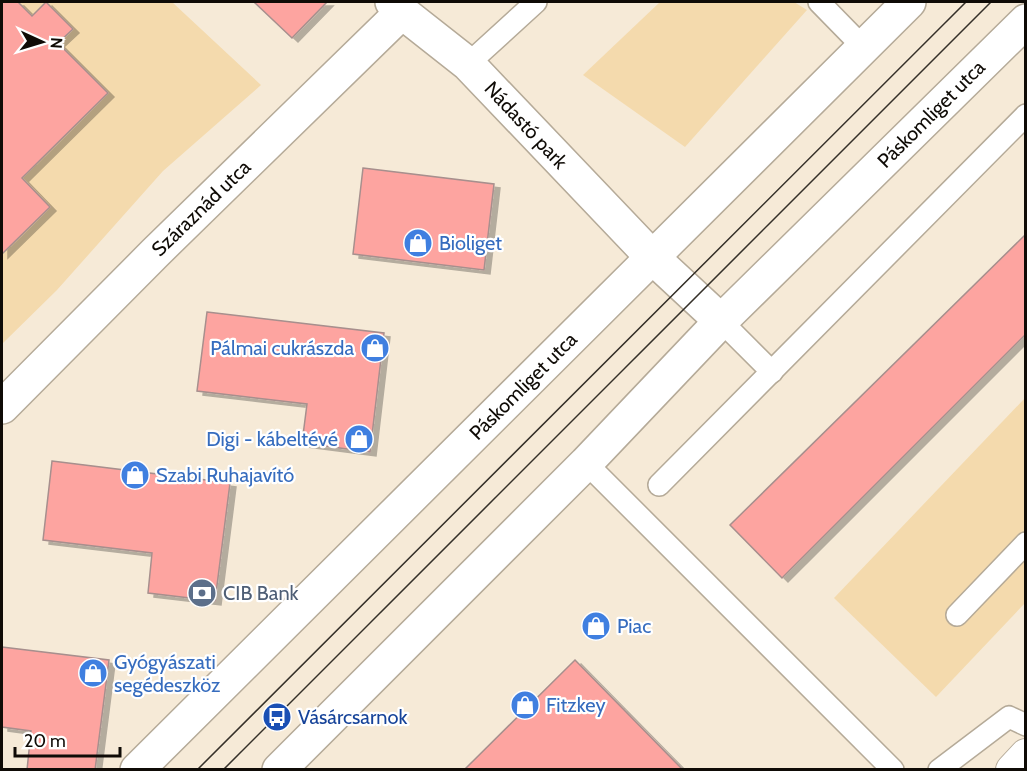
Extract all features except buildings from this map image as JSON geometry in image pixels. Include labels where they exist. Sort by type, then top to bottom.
[{"type":"street","name":"Páskomliget utca","points":[[137,770],[909,2]]},
{"type":"street","name":"Nádastó park","points":[[397,7],[468,64],[652,257],[721,321]]},
{"type":"street","name":"Száraznád utca","points":[[2,406],[397,7]]},
{"type":"street","name":"Páskomliget utca","points":[[279,770],[586,463],[721,321],[1026,21]]},
{"type":"street","points":[[1012,770],[1026,755]]},
{"type":"lane","points":[[468,64],[536,2]]},
{"type":"lane","points":[[819,2],[863,47]]},
{"type":"lane","points":[[659,485],[1026,115]]},
{"type":"lane","points":[[721,321],[772,372]]},
{"type":"lane","points":[[586,463],[893,770]]},
{"type":"lane","points":[[957,615],[1026,543]]},
{"type":"lane","points":[[939,770],[1008,717],[1026,725]]},
{"type":"shaded area","points":[[2,2],[172,2],[261,85],[163,171],[57,290],[2,344]]},
{"type":"shaded area","points":[[660,2],[794,2],[807,10],[685,147],[583,75]]},
{"type":"shaded area","points":[[1025,398],[1025,603],[936,697],[834,598]]},
{"type":"tram line","points":[[197,770],[966,2]]},
{"type":"tram line","points":[[223,770],[991,2]]},
{"type":"place","name":"Bioliget","points":[[418,243]]},
{"type":"place","name":"Pálmai cukrászda","points":[[375,348]]},
{"type":"place","name":"Digi - kábeltévé","points":[[359,439]]},
{"type":"place","name":"Szabi Ruhajavító","points":[[135,475]]},
{"type":"place","name":"CIB Bank","points":[[202,593]]},
{"type":"place","name":"Piac","points":[[596,626]]},
{"type":"place","name":"Gyógyászati segédeszköz","points":[[93,673]]},
{"type":"place","name":"Fitzkey","points":[[525,705]]},
{"type":"place","name":"Vásárcsarnok","points":[[277,717]]}]
